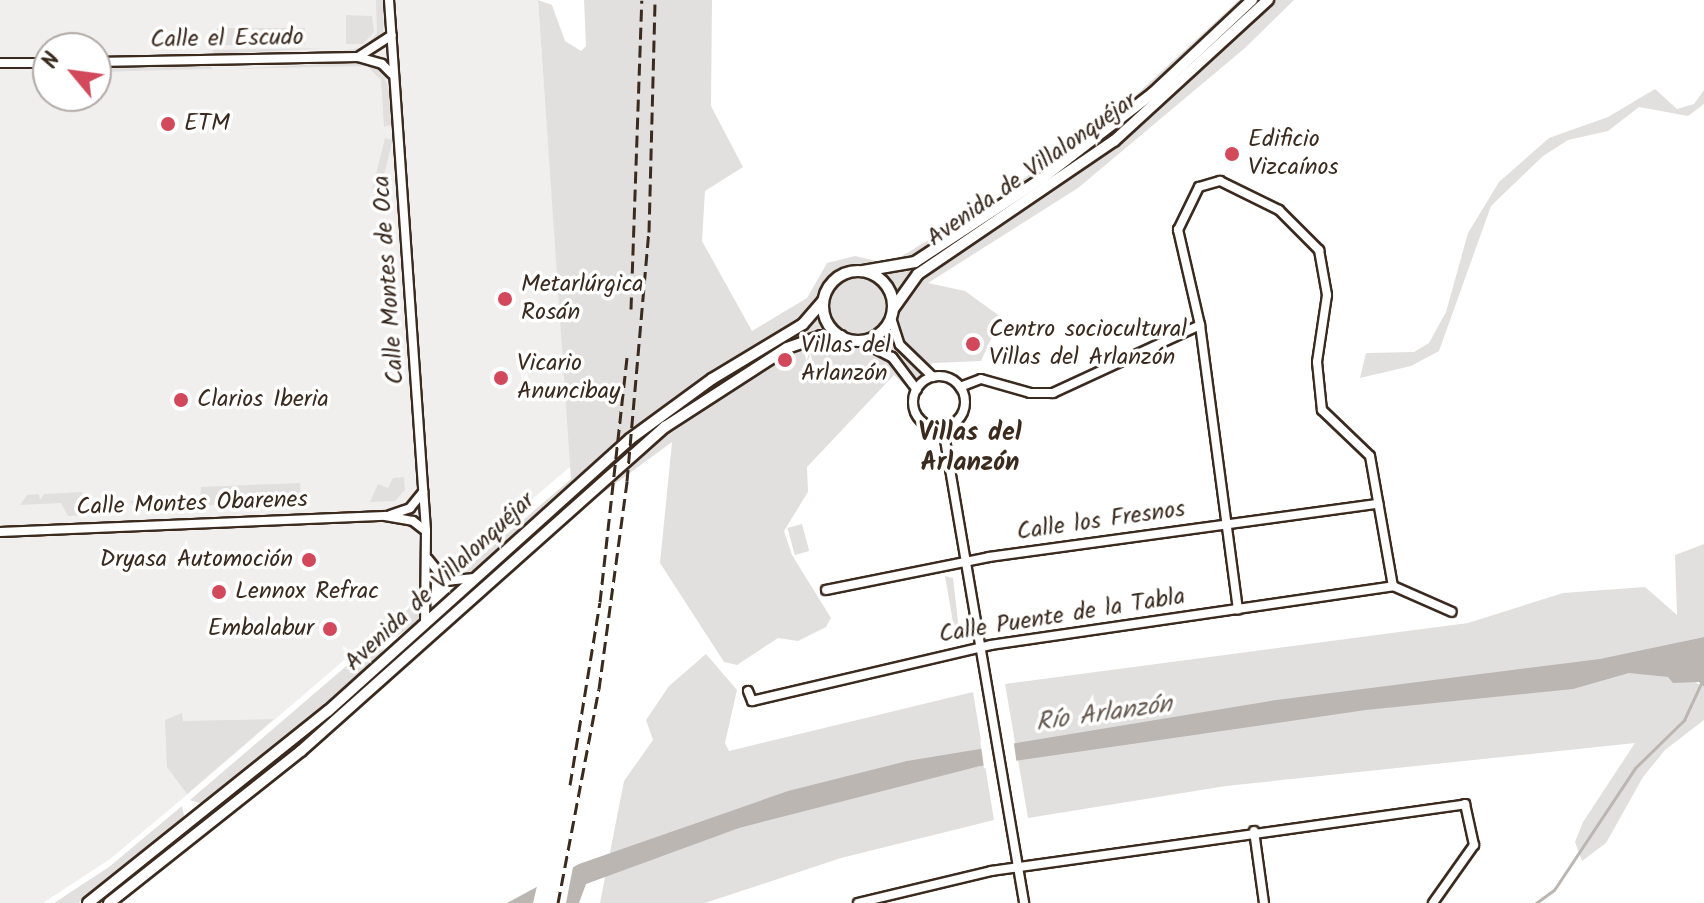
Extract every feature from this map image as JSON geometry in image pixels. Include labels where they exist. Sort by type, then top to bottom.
[{"type":"street","name":"Calle Montes de Oca","points":[[389,0],[424,492],[427,558],[425,624]]},
{"type":"street","name":"Avenida de Villalonquéjar","points":[[863,271],[915,262],[1040,180],[1153,93],[1252,0]]},
{"type":"street","name":"Avenida de Villalonquéjar","points":[[892,313],[918,274],[1114,141],[1268,0]]},
{"type":"street","points":[[358,57],[392,35]]},
{"type":"street","name":"Calle el Escudo","points":[[112,62],[358,57],[382,64],[394,78]]},
{"type":"street","points":[[0,63],[32,63]]},
{"type":"street","points":[[1238,609],[1200,325],[1178,230],[1199,187],[1214,180],[1279,210],[1319,250],[1327,295],[1317,362],[1322,410],[1370,456],[1393,586],[1452,612]]},
{"type":"street","points":[[917,390],[892,357],[860,341],[841,336],[827,321],[823,301],[842,275],[863,271],[889,289],[900,345],[933,377],[948,378],[960,387],[964,409],[956,422],[943,428],[920,419],[914,405],[917,390],[933,377]]},
{"type":"street","name":"Avenida de Villalonquéjar","points":[[88,903],[255,772],[630,439],[712,379],[803,324],[823,301]]},
{"type":"street","points":[[860,341],[879,334],[892,313]]},
{"type":"street","points":[[960,387],[981,379],[1030,393],[1053,393],[1200,325]]},
{"type":"street","name":"Avenida de Villalonquéjar","points":[[109,903],[301,751],[665,427],[787,348],[807,339],[841,336]]},
{"type":"street","points":[[943,428],[1024,903]]},
{"type":"street","name":"Calle Montes Obarenes","points":[[385,516],[410,508],[424,492]]},
{"type":"street","name":"Calle los Fresnos","points":[[830,593],[966,561],[1378,504]]},
{"type":"street","name":"Calle Montes Obarenes","points":[[0,532],[385,516],[413,521],[426,531]]},
{"type":"street","points":[[427,558],[446,581],[475,578]]},
{"type":"street","name":"Calle Puente de la Tabla","points":[[748,691],[752,701],[980,647],[1393,586]]},
{"type":"street","points":[[858,903],[1018,867],[1254,831],[1465,804],[1474,845],[1433,903]]},
{"type":"street","points":[[1254,831],[1264,903]]},
{"type":"shaded area","points":[[0,0],[538,0],[571,466],[110,859],[43,903],[0,903]]},
{"type":"shaded area","points":[[376,0],[384,0],[383,39],[371,49],[336,52],[365,47],[377,33]]},
{"type":"shaded area","points":[[538,0],[552,5],[565,41],[581,51],[586,46],[584,0],[712,0],[711,106],[743,167],[705,191],[702,241],[752,331],[807,298],[827,263],[855,256],[889,264],[1002,195],[1136,95],[1239,0],[1294,0],[1245,48],[1078,188],[928,283],[965,291],[1001,317],[981,361],[933,363],[907,387],[894,375],[807,467],[808,492],[784,531],[792,555],[831,618],[826,627],[798,641],[778,638],[737,665],[724,662],[660,563],[672,442],[573,515],[571,498],[403,653],[290,751],[201,825],[97,903],[311,732],[572,495],[571,482],[464,579],[441,574],[434,562],[460,574],[571,479]]},
{"type":"shaded area","points":[[346,15],[372,16],[374,32],[363,44],[346,44]]},
{"type":"shaded area","points":[[217,28],[305,28],[305,45],[217,45]]},
{"type":"shaded area","points":[[327,48],[215,54],[212,50]]},
{"type":"shaded area","points":[[354,62],[371,65],[382,71],[390,92],[392,124],[384,127],[381,80],[367,66],[231,69]]},
{"type":"shaded area","points":[[210,66],[213,69],[112,72],[112,67]]},
{"type":"shaded area","points":[[1655,89],[1677,109],[1694,104],[1704,90],[1704,104],[1688,116],[1639,107],[1608,131],[1568,140],[1543,156],[1491,206],[1439,351],[1411,366],[1360,378],[1366,353],[1414,352],[1429,343],[1446,312],[1468,233],[1499,182],[1549,138],[1608,117]]},
{"type":"shaded area","points":[[385,138],[393,140],[380,191],[372,189]]},
{"type":"shaded area","points":[[404,477],[405,490],[395,501],[370,502],[378,484],[388,488],[393,478]]},
{"type":"shaded area","points":[[300,483],[301,501],[136,508],[129,501],[200,498],[201,487]]},
{"type":"shaded area","points":[[82,492],[87,515],[68,516],[61,503],[20,505],[27,495],[39,494],[40,500],[44,494]]},
{"type":"shaded area","points":[[802,524],[809,551],[795,555],[788,528]]},
{"type":"shaded area","points":[[1704,544],[1704,637],[1680,642],[1693,681],[1704,687],[1704,720],[1665,750],[1643,777],[1606,843],[1582,861],[1575,842],[1583,822],[1635,743],[1226,786],[1028,818],[1005,684],[1468,623],[1563,593],[1645,587],[1677,615],[1675,555]]},
{"type":"shaded area","points":[[422,557],[421,620],[396,637],[386,631],[409,608],[421,584]]},
{"type":"shaded area","points":[[945,576],[953,578],[960,639],[956,640]]},
{"type":"shaded area","name":"Río Arlanzón","points":[[1704,637],[1704,687],[1699,682],[1673,683],[1668,677],[1629,673],[1573,689],[1366,710],[980,766],[739,828],[586,884],[579,903],[507,903],[579,864],[788,791],[907,761],[1276,700],[1600,659]]},
{"type":"shaded area","points":[[379,638],[384,648],[379,659],[321,709],[205,805],[190,800]]},
{"type":"shaded area","points":[[706,654],[737,690],[725,743],[729,751],[973,692],[994,820],[841,858],[705,903],[600,903],[624,781],[653,740],[646,720],[669,686]]},
{"type":"shaded area","points":[[182,713],[183,721],[274,719],[187,794],[167,767],[165,720]]},
{"type":"shaded area","points":[[182,806],[185,820],[109,880],[78,903],[54,903],[109,867]]},
{"type":"pier","points":[[1013,737],[1017,764],[984,768],[980,742]]},
{"type":"pier","points":[[574,862],[566,903],[533,903],[538,882]]},
{"type":"waterway","points":[[1536,903],[1554,890],[1635,768],[1684,720],[1704,677]]},
{"type":"railway","points":[[631,309],[642,0]]},
{"type":"railway","points":[[558,903],[599,689],[627,481],[649,232],[655,0]]},
{"type":"railway","points":[[570,785],[600,602],[627,357]]},
{"type":"place","name":"ETM","points":[[168,124]]},
{"type":"place","name":"Edificio Vizcaínos","points":[[1232,154]]},
{"type":"place","name":"Metarlúrgica Rosán","points":[[505,299]]},
{"type":"place","name":"Centro sociocultural Villas del Arlanzón","points":[[973,344]]},
{"type":"place","name":"Villas del Arlanzón","points":[[785,360]]},
{"type":"place","name":"Vicario Anuncibay","points":[[501,378]]},
{"type":"place","name":"Clarios Iberia","points":[[181,400]]},
{"type":"place","name":"Dryasa Automoción","points":[[309,560]]},
{"type":"place","name":"Lennox Refrac","points":[[219,592]]},
{"type":"place","name":"Embalabur","points":[[330,629]]},
{"type":"district","name":"Villas del Arlanzón","points":[[970,449]]}]
